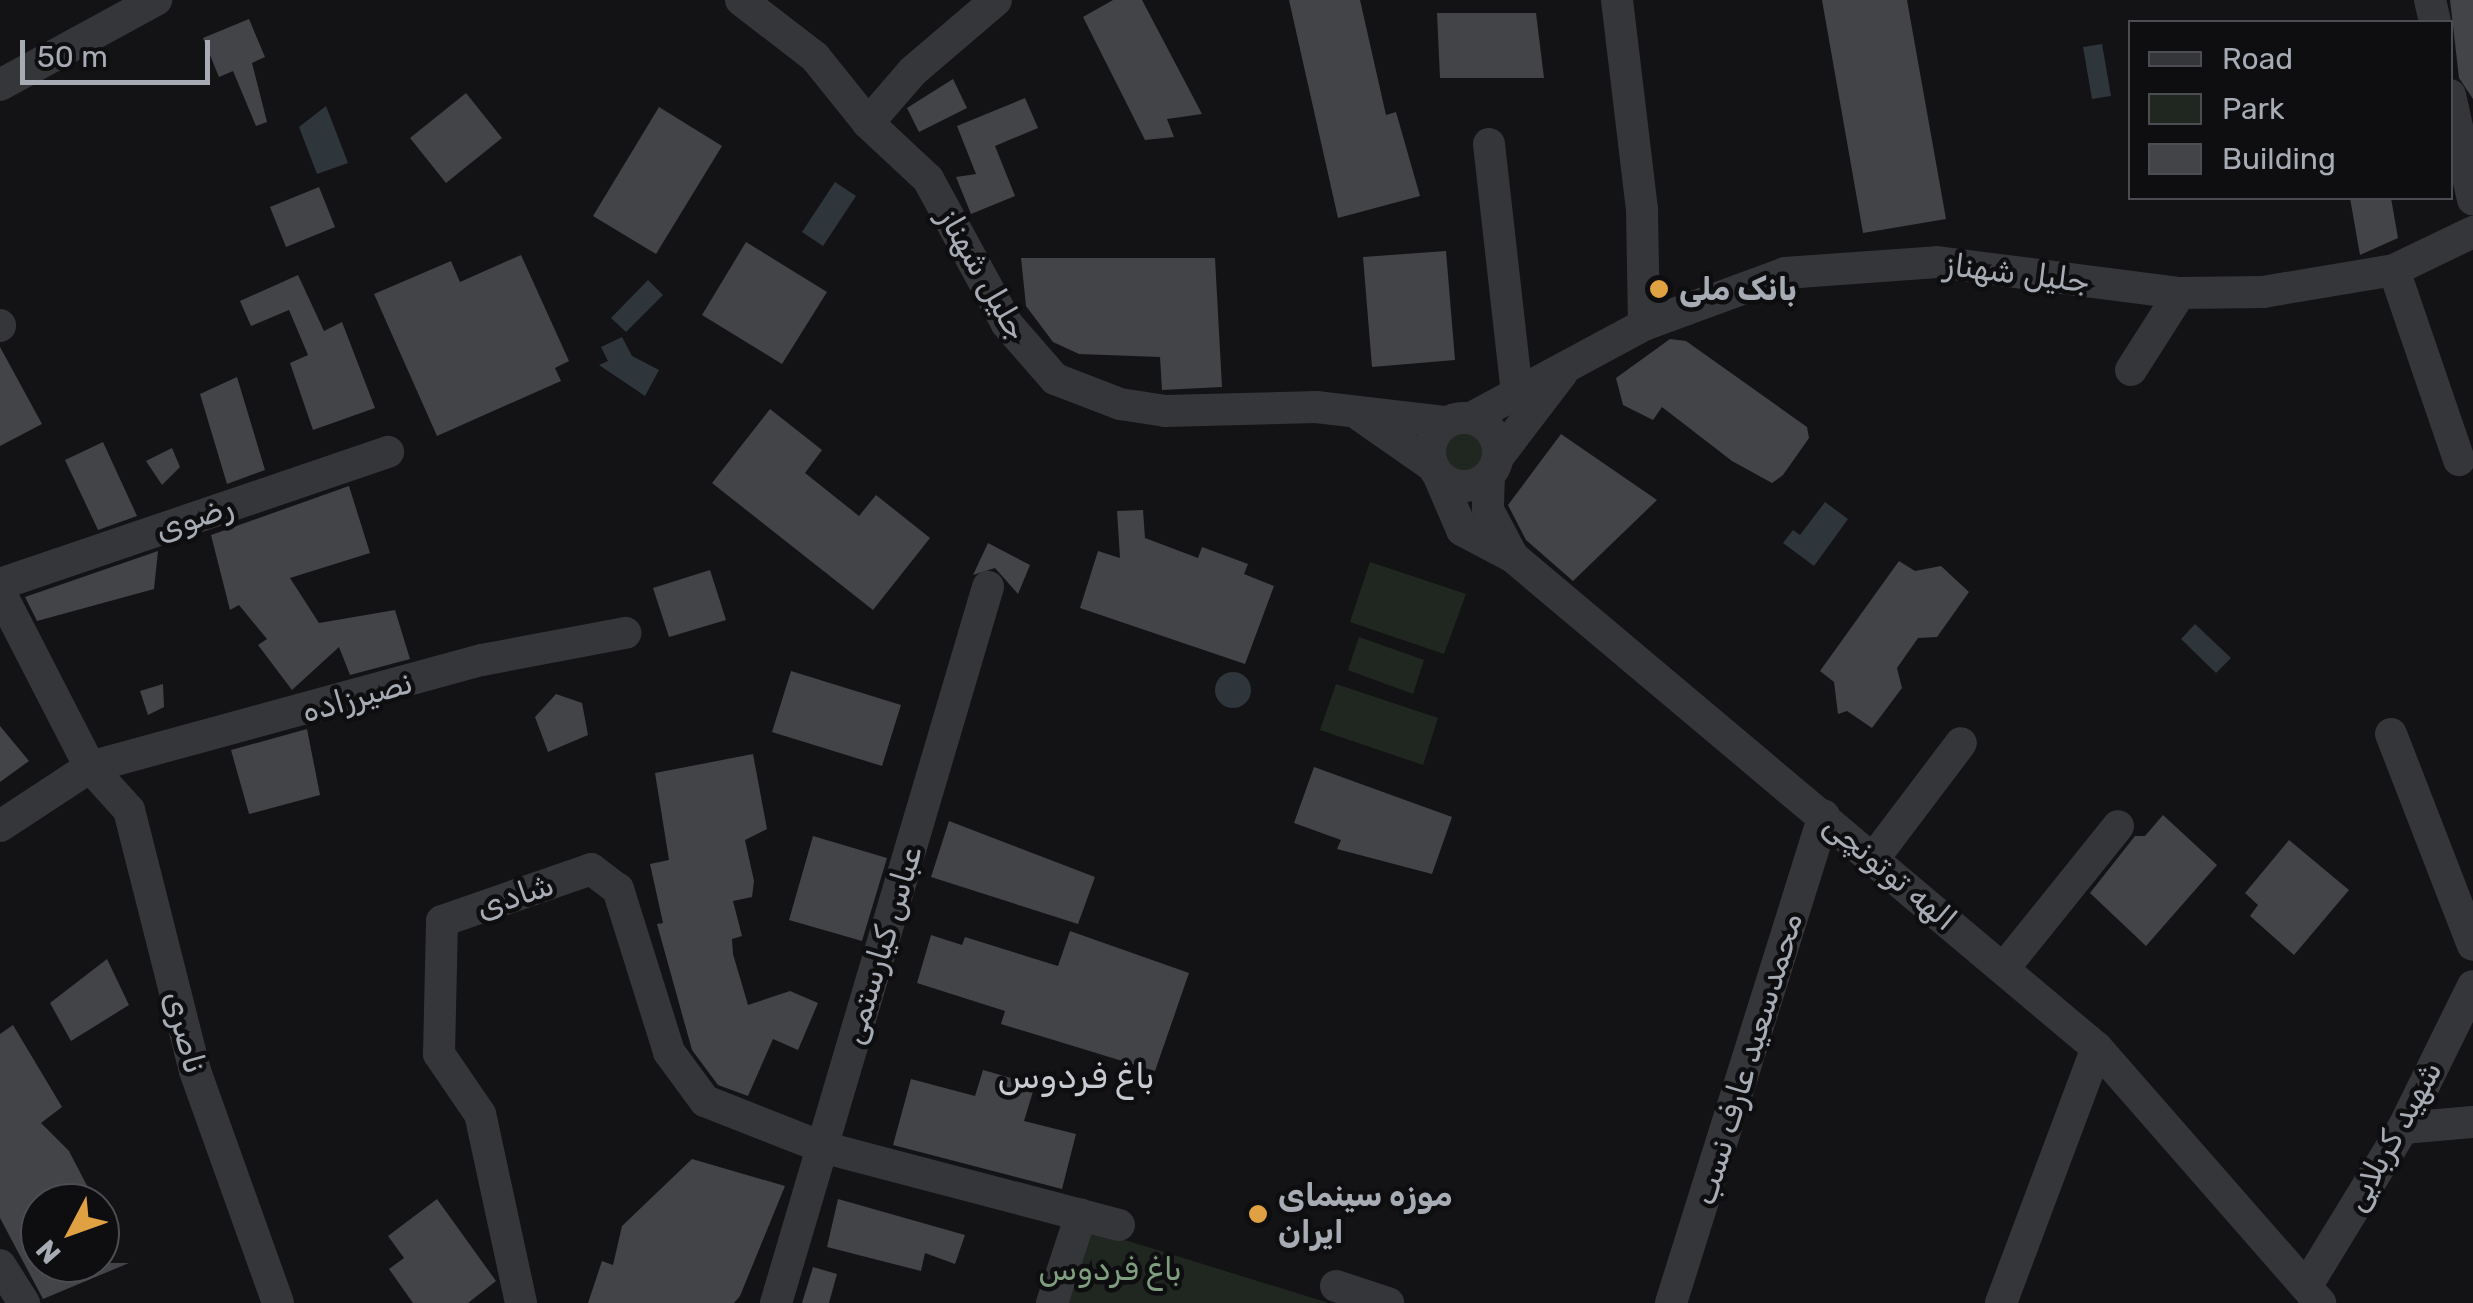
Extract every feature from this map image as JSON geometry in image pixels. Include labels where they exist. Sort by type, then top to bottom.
[{"type":"street","points":[[0,85],[156,0]]},
{"type":"street","name":"جلیل شهناز","points":[[741,0],[815,57],[868,123],[928,179],[1008,324],[1055,379],[1120,404],[1165,411],[1351,410],[1458,420],[1644,325],[1718,293],[1839,267],[1937,262],[2180,293],[2307,288],[2394,270],[2473,232]]},
{"type":"street","points":[[868,123],[996,0]]},
{"type":"street","points":[[1617,0],[1642,210],[1644,325]]},
{"type":"street","points":[[2453,109],[2473,200]]},
{"type":"street","points":[[1490,144],[1517,392]]},
{"type":"street","points":[[2394,270],[2459,460]]},
{"type":"street","points":[[2131,370],[2180,293]]},
{"type":"street","name":"جلیل شهناز","points":[[1494,466],[1569,363]]},
{"type":"street","points":[[1351,410],[1434,470],[1469,486],[1494,466]]},
{"type":"street","points":[[1434,470],[1433,436],[1458,420],[1495,436],[1488,510],[1513,557]]},
{"type":"street","name":"رضوى","points":[[0,584],[388,452]]},
{"type":"street","name":"الهه توتونچی","points":[[1434,470],[1462,530],[1513,557],[2097,1048],[2314,1293]]},
{"type":"street","name":"عباس کیارستمی","points":[[776,1303],[988,587]]},
{"type":"street","name":"ناصری","points":[[0,592],[90,767],[129,810],[201,1090],[278,1303]]},
{"type":"street","name":"نصیرزاده","points":[[0,826],[90,767],[482,660],[625,633]]},
{"type":"street","points":[[2391,734],[2473,945]]},
{"type":"street","points":[[1874,858],[1961,743]]},
{"type":"street","name":"محمدسعید عارف نسب","points":[[1671,1303],[1824,815]]},
{"type":"street","points":[[2004,968],[2118,826]]},
{"type":"street","name":"شادی","points":[[522,1303],[480,1114],[439,1054],[442,922],[602,870],[618,889],[682,1080],[704,1101],[822,1147]]},
{"type":"street","name":"شهید کربلایی","points":[[2314,1293],[2473,986]]},
{"type":"street","points":[[2001,1303],[2097,1048]]},
{"type":"street","points":[[2402,1128],[2473,1122]]},
{"type":"street","points":[[822,1147],[1119,1225]]},
{"type":"street","points":[[1052,1303],[1081,1214]]},
{"type":"street","points":[[0,1265],[24,1303]]},
{"type":"green space","points":[[1464,425],[1482,433],[1490,451],[1482,469],[1464,477],[1446,469],[1438,451],[1446,433]]},
{"type":"green space","points":[[1370,562],[1466,594],[1444,654],[1350,622]]},
{"type":"green space","points":[[1359,637],[1424,660],[1413,694],[1348,670]]},
{"type":"green space","points":[[1336,684],[1438,718],[1423,765],[1320,730]]},
{"type":"green space","name":"باغ فردوس","points":[[1086,1228],[1329,1303],[1065,1303]]},
{"type":"shaded area","points":[[2102,44],[2111,96],[2092,99],[2083,47]]},
{"type":"shaded area","points":[[326,106],[348,163],[317,174],[299,127]]},
{"type":"shaded area","points":[[835,182],[856,196],[823,246],[802,232]]},
{"type":"shaded area","points":[[648,280],[663,295],[626,332],[611,318]]},
{"type":"shaded area","points":[[622,337],[632,356],[659,370],[645,396],[599,365],[608,361],[601,347]]},
{"type":"shaded area","points":[[1825,502],[1848,519],[1814,566],[1783,543],[1793,530],[1800,535]]},
{"type":"shaded area","points":[[2195,624],[2231,658],[2216,673],[2181,639]]},
{"type":"shaded area","points":[[1233,672],[1246,677],[1251,690],[1246,703],[1233,708],[1220,703],[1215,690],[1220,677]]},
{"type":"building","points":[[1113,0],[1142,0],[1202,114],[1167,119],[1174,137],[1145,140],[1083,17]]},
{"type":"building","points":[[1289,0],[1360,0],[1386,115],[1396,112],[1420,196],[1338,218]]},
{"type":"building","points":[[1822,0],[1907,0],[1946,219],[1863,233]]},
{"type":"building","points":[[2450,0],[2473,0],[2473,99],[2459,78]]},
{"type":"building","points":[[1437,13],[1536,13],[1544,78],[1440,78]]},
{"type":"building","points":[[249,19],[265,57],[252,63],[267,122],[256,126],[233,71],[219,77],[203,38]]},
{"type":"building","points":[[953,79],[967,108],[919,132],[907,108]]},
{"type":"building","points":[[466,93],[502,138],[446,183],[410,138]]},
{"type":"building","points":[[1025,98],[1038,128],[995,146],[1015,196],[971,214],[956,177],[976,174],[957,126]]},
{"type":"building","points":[[659,107],[722,146],[656,254],[593,216]]},
{"type":"building","points":[[319,187],[335,227],[286,247],[270,207]]},
{"type":"building","points":[[2350,200],[2391,200],[2398,238],[2360,255]]},
{"type":"building","points":[[746,242],[827,292],[782,364],[702,315]]},
{"type":"building","points":[[1446,251],[1455,360],[1372,367],[1363,257]]},
{"type":"building","points":[[521,255],[569,361],[555,368],[561,381],[437,436],[374,294],[451,261],[460,282]]},
{"type":"building","points":[[1021,258],[1215,258],[1222,387],[1162,390],[1160,357],[1079,354],[1053,342],[1026,306]]},
{"type":"building","points":[[298,275],[324,331],[342,322],[375,408],[313,430],[290,363],[308,355],[289,310],[251,326],[240,301]]},
{"type":"building","points":[[1670,339],[1686,341],[1807,427],[1809,438],[1783,475],[1772,483],[1732,461],[1662,407],[1653,420],[1623,405],[1616,378]]},
{"type":"building","points":[[0,347],[42,424],[0,446]]},
{"type":"building","points":[[237,377],[265,470],[227,484],[200,394]]},
{"type":"building","points":[[770,409],[822,450],[805,473],[859,516],[876,495],[930,538],[873,610],[712,483]]},
{"type":"building","points":[[1561,434],[1657,500],[1573,581],[1526,540],[1508,505]]},
{"type":"building","points":[[103,442],[137,516],[98,530],[65,460]]},
{"type":"building","points":[[172,448],[180,467],[162,485],[146,461]]},
{"type":"building","points":[[349,486],[370,553],[290,578],[319,623],[395,610],[410,659],[350,675],[339,647],[292,690],[258,645],[267,639],[239,605],[230,610],[211,535]]},
{"type":"building","points":[[1143,510],[1145,538],[1198,558],[1202,547],[1248,564],[1244,574],[1274,586],[1245,664],[1080,608],[1098,551],[1120,558],[1117,511]]},
{"type":"building","points":[[988,543],[1030,565],[1018,594],[995,568],[973,575]]},
{"type":"building","points":[[158,551],[154,589],[37,621],[25,597]]},
{"type":"building","points":[[1899,561],[1915,571],[1941,566],[1969,592],[1937,637],[1918,638],[1897,668],[1902,688],[1872,728],[1847,711],[1838,714],[1834,682],[1820,671]]},
{"type":"building","points":[[710,570],[726,620],[669,637],[653,588]]},
{"type":"building","points":[[791,671],[901,705],[882,766],[772,732]]},
{"type":"building","points":[[163,684],[164,707],[148,715],[140,691]]},
{"type":"building","points":[[556,694],[582,703],[588,735],[548,752],[535,717]]},
{"type":"building","points":[[0,726],[29,761],[0,782]]},
{"type":"building","points":[[307,729],[320,795],[249,814],[231,750]]},
{"type":"building","points":[[753,754],[767,829],[745,840],[754,881],[752,897],[733,901],[742,936],[732,939],[733,954],[748,1005],[790,991],[818,1003],[798,1050],[773,1039],[748,1096],[718,1085],[692,1050],[657,924],[663,923],[650,864],[669,860],[655,773]]},
{"type":"building","points":[[1314,767],[1452,817],[1432,874],[1337,849],[1341,840],[1294,823]]},
{"type":"building","points":[[2163,815],[2217,865],[2146,946],[2090,893],[2135,836],[2145,836]]},
{"type":"building","points":[[949,821],[1095,877],[1078,924],[931,877]]},
{"type":"building","points":[[813,836],[887,858],[862,941],[789,920]]},
{"type":"building","points":[[2289,840],[2349,890],[2294,955],[2250,916],[2258,905],[2245,893]]},
{"type":"building","points":[[1070,931],[1189,973],[1155,1071],[1001,1024],[1005,1011],[917,983],[931,935],[962,945],[965,937],[1058,966]]},
{"type":"building","points":[[107,959],[129,1005],[71,1041],[50,1003]]},
{"type":"building","points":[[13,1025],[62,1107],[41,1123],[69,1151],[86,1183],[20,1183],[20,1256],[0,1218],[0,1034]]},
{"type":"building","points":[[983,1070],[1035,1085],[1024,1121],[1076,1134],[1062,1189],[893,1145],[911,1079],[975,1096]]},
{"type":"building","points":[[692,1159],[785,1186],[740,1296],[734,1303],[588,1303],[602,1261],[613,1265],[622,1226]]},
{"type":"building","points":[[437,1199],[496,1281],[468,1303],[413,1303],[389,1269],[404,1258],[388,1236]]},
{"type":"building","points":[[838,1199],[965,1235],[955,1264],[925,1253],[921,1271],[827,1247]]},
{"type":"building","points":[[813,1267],[837,1274],[829,1303],[802,1303]]},
{"type":"building","points":[[35,1283],[81,1283],[43,1299]]},
{"type":"place","name":"بانک ملی","points":[[1659,289]]},
{"type":"place","name":"موزه سینمای ایران","points":[[1258,1214]]},
{"type":"district","name":"باغ فردوس","points":[[1076,1076]]}]
